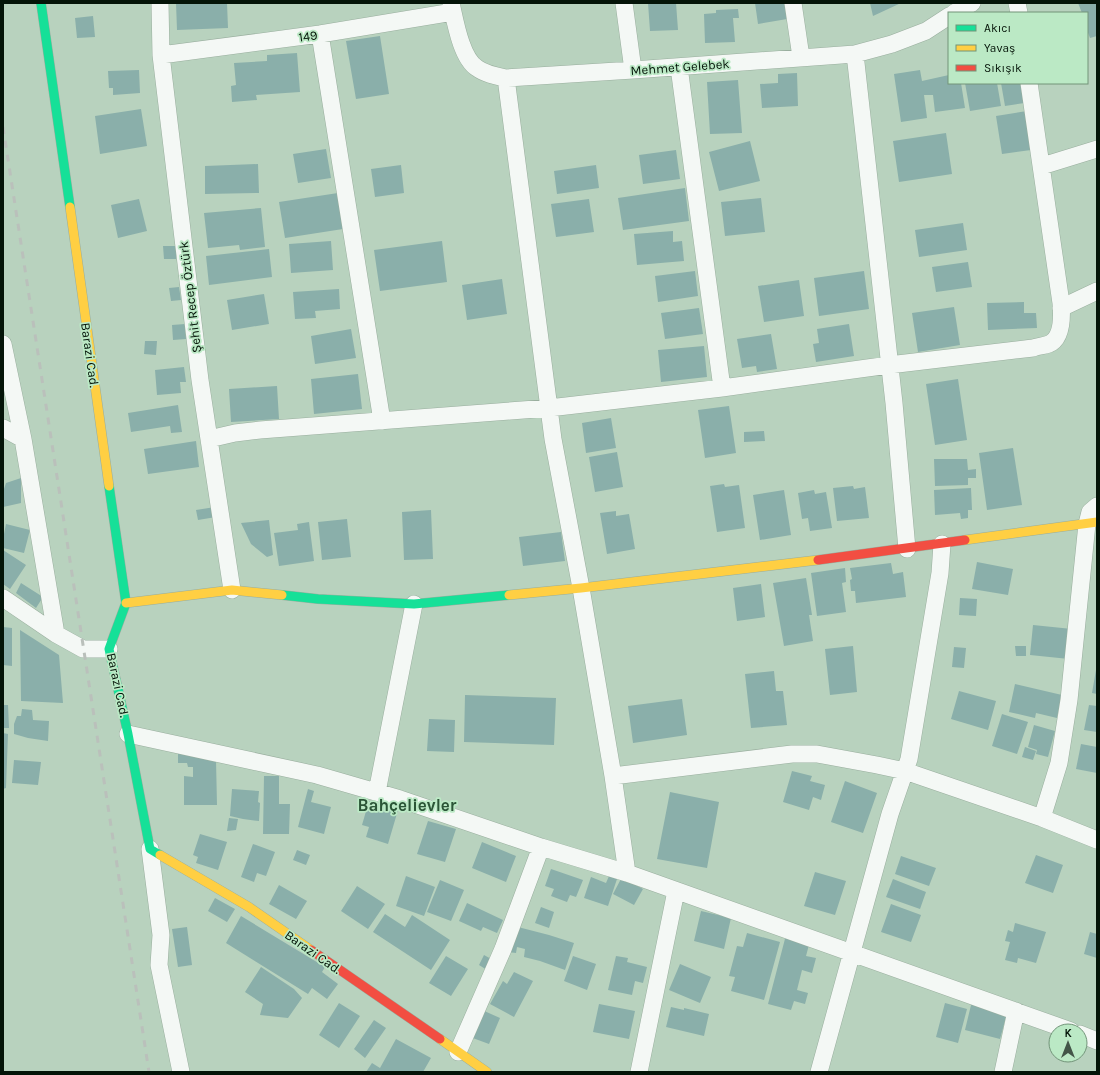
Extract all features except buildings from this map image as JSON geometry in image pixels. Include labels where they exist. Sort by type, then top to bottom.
[{"type":"street","name":"Barazi Cad.","points":[[41,3],[126,603],[109,650],[128,734],[150,849],[248,907],[487,1072]]},
{"type":"street","name":"Şehit Recep Öztürk","points":[[160,3],[161,55],[199,372],[232,590]]},
{"type":"street","points":[[624,3],[633,70]]},
{"type":"street","points":[[793,3],[801,57]]},
{"type":"street","name":"149","points":[[161,55],[320,34],[452,8]]},
{"type":"street","name":"Mehmet Gelebek","points":[[452,8],[460,43],[468,58],[476,68],[494,76],[506,78],[855,54],[892,44],[926,31],[948,17]]},
{"type":"street","points":[[320,34],[382,420]]},
{"type":"street","points":[[855,54],[890,365],[907,549]]},
{"type":"street","points":[[679,67],[722,388]]},
{"type":"street","points":[[506,78],[553,439],[581,588],[627,873]]},
{"type":"street","points":[[209,439],[235,433],[260,430],[549,408],[722,388],[890,365],[1033,348],[1050,343],[1058,334],[1062,324],[1061,308],[1029,84]]},
{"type":"street","points":[[1042,166],[1097,149]]},
{"type":"street","points":[[1061,308],[1097,291]]},
{"type":"street","points":[[3,344],[23,439],[56,634]]},
{"type":"street","points":[[3,428],[23,439]]},
{"type":"street","points":[[1042,818],[1058,763],[1069,700],[1092,523],[1090,512],[1097,506]]},
{"type":"street","points":[[126,603],[232,590],[318,599],[414,604],[581,588],[907,549],[1092,523]]},
{"type":"street","points":[[819,1072],[890,814],[909,759],[940,573],[942,544]]},
{"type":"street","points":[[3,598],[56,634],[83,649],[109,650]]},
{"type":"street","points":[[377,792],[414,604]]},
{"type":"street","points":[[128,734],[317,775],[400,799],[541,847],[627,873],[853,952],[1049,1023]]},
{"type":"street","points":[[612,776],[792,754],[817,754],[877,765],[905,772],[1042,818],[1097,840]]},
{"type":"street","points":[[458,1052],[503,949],[541,847]]},
{"type":"street","points":[[150,849],[161,935],[160,965],[181,1072]]},
{"type":"street","points":[[639,1072],[676,891]]},
{"type":"street","points":[[1003,1072],[1016,1011]]},
{"type":"railway","points":[[3,127],[149,1072]]},
{"type":"traffic: fast","points":[[41,3],[70,207]]},
{"type":"traffic: fast","points":[[109,486],[126,603],[109,649],[128,734],[150,849],[160,855]]},
{"type":"traffic: fast","points":[[282,595],[318,599],[414,604],[509,595]]},
{"type":"traffic: slow","points":[[70,207],[109,486]]},
{"type":"traffic: slow","points":[[965,540],[1097,522]]},
{"type":"traffic: slow","points":[[509,595],[818,560]]},
{"type":"traffic: slow","points":[[126,603],[232,590],[282,595]]},
{"type":"traffic: slow","points":[[160,855],[249,907],[311,950]]},
{"type":"traffic: slow","points":[[440,1039],[487,1072]]},
{"type":"traffic: jam","points":[[818,560],[965,540]]},
{"type":"traffic: jam","points":[[311,950],[440,1039]]},
{"type":"district","name":"Bahçelievler","points":[[407,805]]}]
